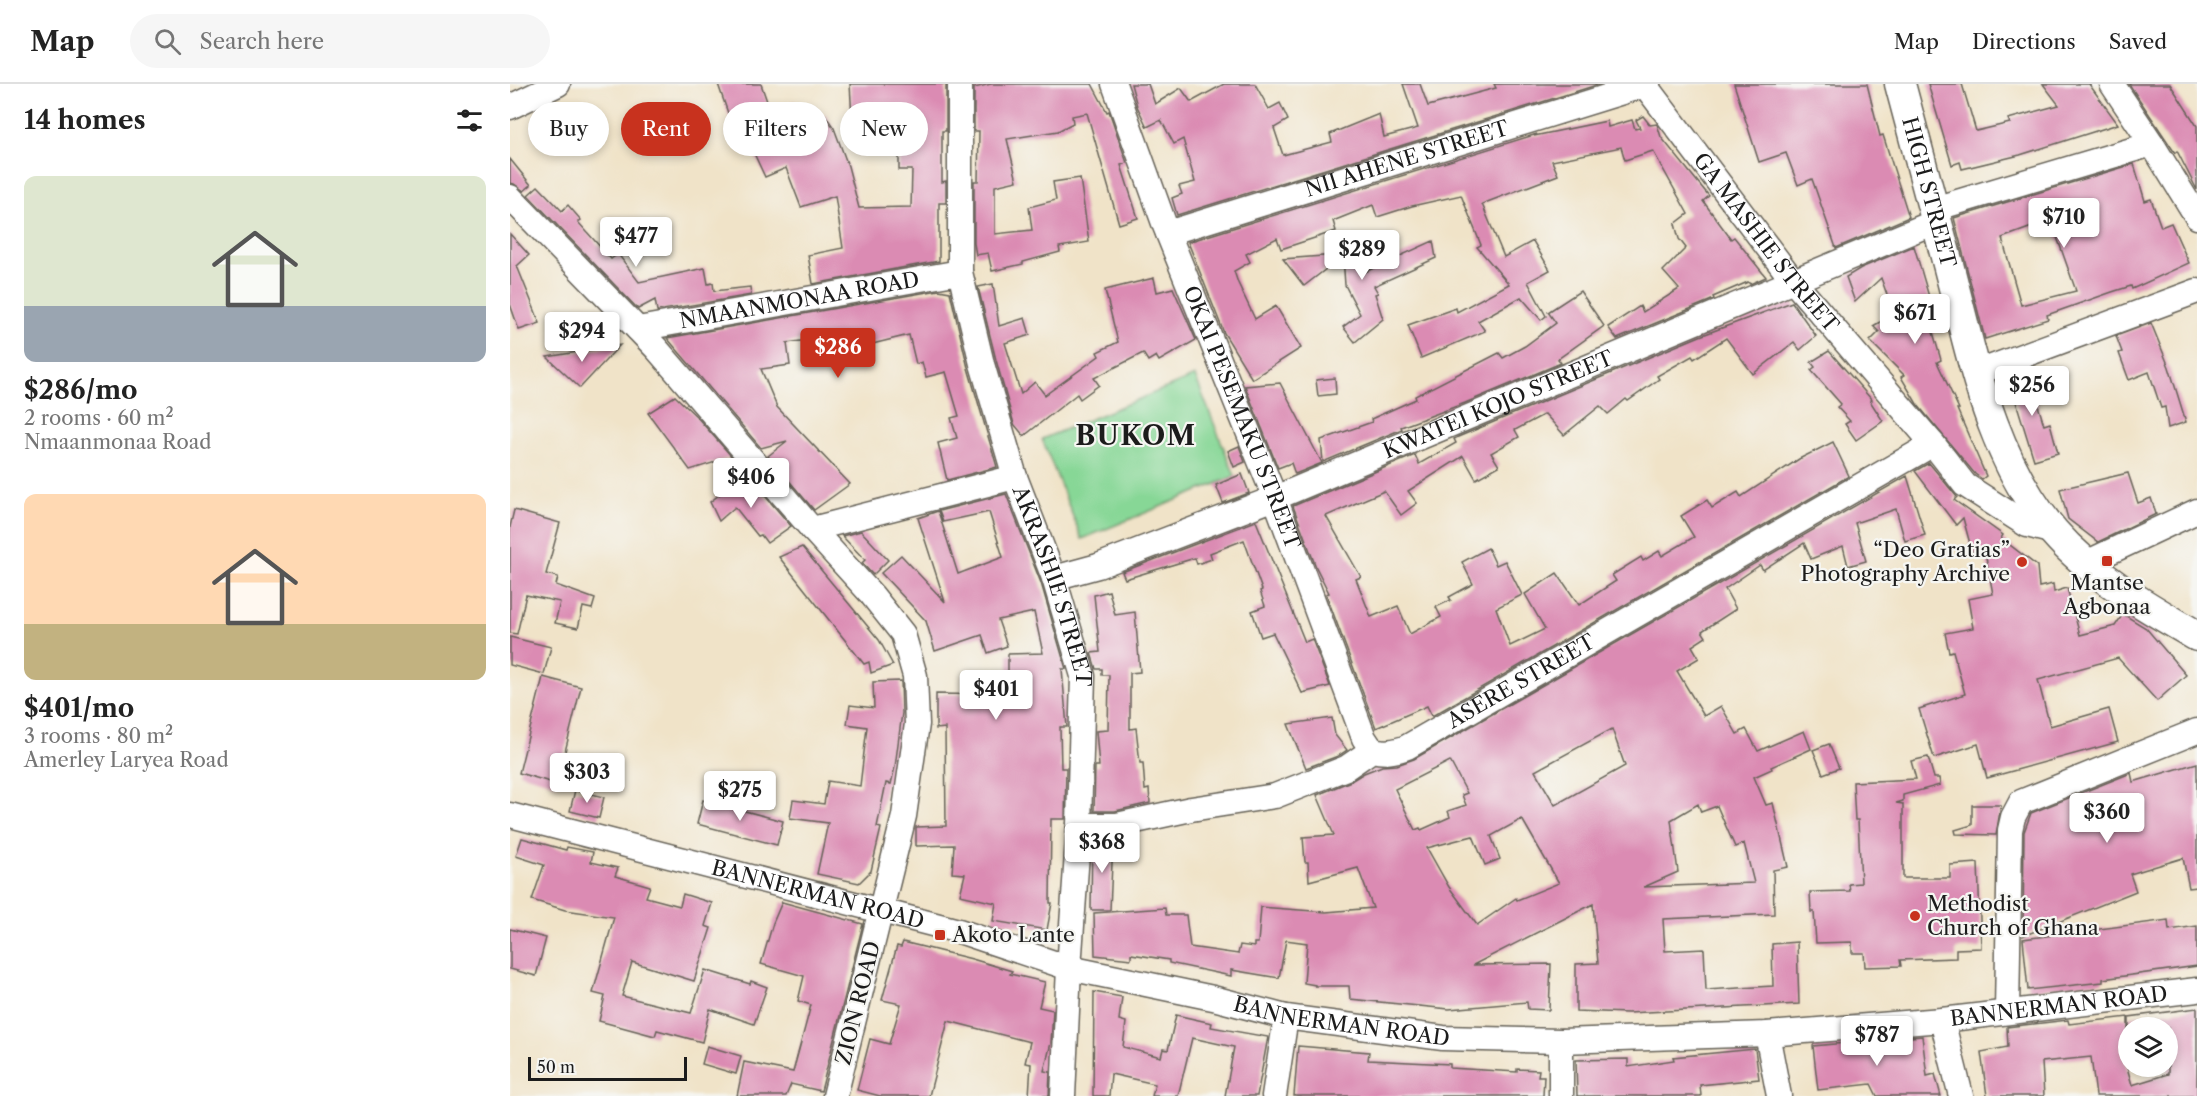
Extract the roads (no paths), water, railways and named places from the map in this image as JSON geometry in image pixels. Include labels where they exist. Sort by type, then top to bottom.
[{"type":"main road","name":"HIGH STREET","points":[[1899,84],[1995,432],[2024,488],[2054,532],[2086,563],[2116,586],[2197,636]]},
{"type":"street","points":[[510,107],[558,84]]},
{"type":"street","name":"AKRASHIE STREET","points":[[960,84],[960,272],[982,364],[1015,477],[1054,578],[1083,676],[1079,825],[1063,1096]]},
{"type":"street","name":"OKAI PESEMAKU STREET","points":[[1114,84],[1168,233],[1275,498],[1364,738],[1372,750]]},
{"type":"street","name":"NII AHENE STREET","points":[[1168,233],[1645,84]]},
{"type":"street","name":"GA MASHIE STREET","points":[[1645,84],[1794,282],[1933,444],[1965,485],[2027,525],[2054,532]]},
{"type":"street","points":[[2112,84],[2197,217]]},
{"type":"street","name":"KWATEI KOJO STREET","points":[[1054,578],[1098,566],[1275,498],[1794,282],[1935,215],[2152,144]]},
{"type":"street","name":"ZION ROAD","points":[[510,197],[638,329],[872,595],[903,634],[915,676],[917,724],[908,793],[882,910],[834,1096]]},
{"type":"street","name":"NMAANMONAA ROAD","points":[[638,329],[960,272]]},
{"type":"street","points":[[1977,373],[2197,291]]},
{"type":"street","name":"ASERE STREET","points":[[1372,750],[1384,753],[1396,752],[1407,747],[1933,444]]},
{"type":"street","points":[[812,529],[1015,477]]},
{"type":"street","points":[[2086,563],[2197,511]]},
{"type":"street","points":[[2007,1012],[2010,830],[2013,817],[2021,802],[2197,731]]},
{"type":"street","points":[[1079,825],[1117,825],[1191,809],[1275,796],[1346,768],[1372,750]]},
{"type":"street","name":"BANNERMAN ROAD","points":[[510,815],[959,931],[1069,968],[1213,998],[1286,1017],[1443,1038],[1561,1041],[1767,1034],[1942,1020],[2197,990]]},
{"type":"street","points":[[1274,1096],[1286,1017]]},
{"type":"street","points":[[1942,1020],[1961,1096]]},
{"type":"street","points":[[1767,1034],[1779,1096]]},
{"type":"street","points":[[1561,1041],[1562,1096]]},
{"type":"place","name":"Mantse Agbonaa","points":[[2107,561]]},
{"type":"place","name":"“Deo Gratias” Photography Archive","points":[[2022,562]]},
{"type":"place","name":"Methodist Church of Ghana","points":[[1915,916]]},
{"type":"place","name":"Akoto Lante","points":[[940,935]]},
{"type":"district","name":"BUKOM","points":[[1136,436]]}]
